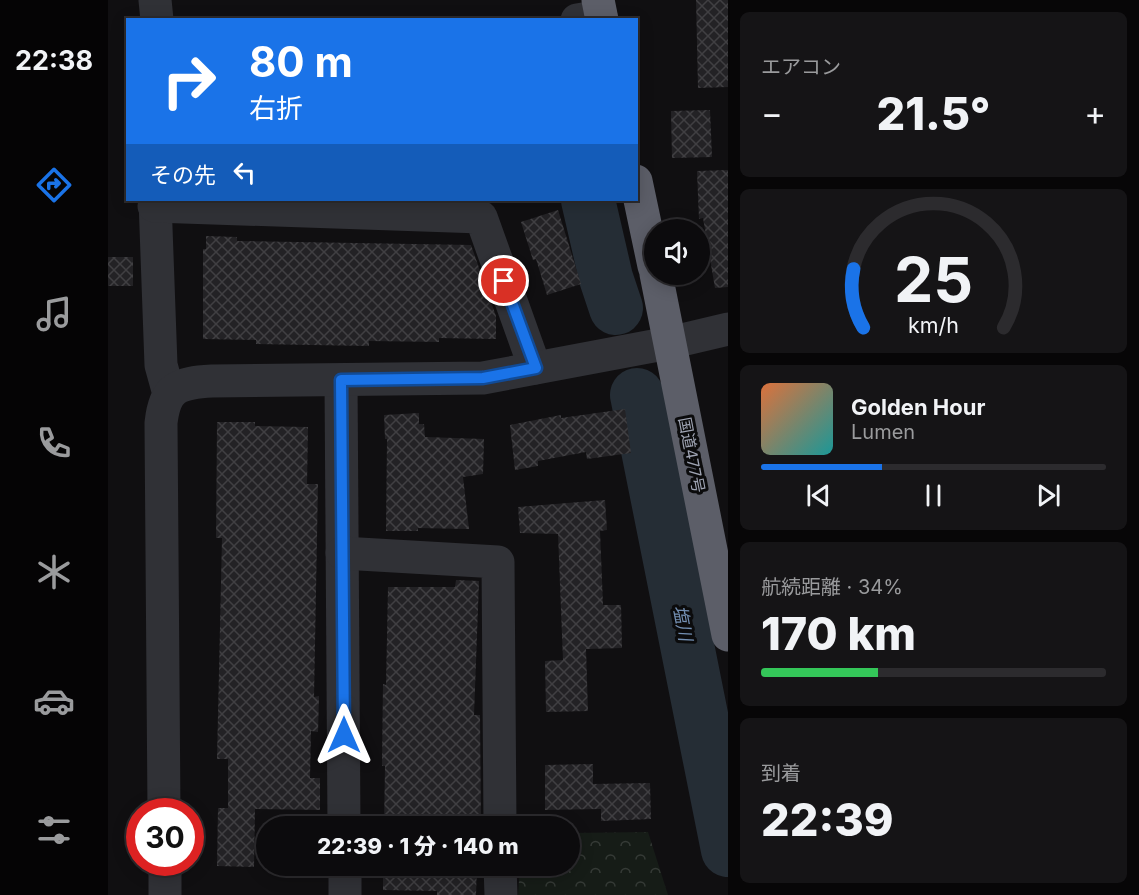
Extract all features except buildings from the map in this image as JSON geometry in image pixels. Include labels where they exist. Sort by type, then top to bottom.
[{"type":"highway","points":[[638,190],[644,219]]},
{"type":"highway","name":"国道477号","points":[[658,285],[728,635]]},
{"type":"street","points":[[155,0],[157,18]]},
{"type":"street","points":[[169,394],[161,365],[154,202],[480,217],[536,368]]},
{"type":"street","points":[[164,798],[161,423],[163,406],[169,394],[180,386],[199,382],[483,378],[669,343],[728,329]]},
{"type":"street","points":[[341,380],[344,816]]},
{"type":"street","points":[[342,553],[498,562],[500,816]]},
{"type":"street","points":[[165,876],[165,895]]},
{"type":"street","points":[[345,876],[345,895]]},
{"type":"street","points":[[500,876],[501,895]]},
{"type":"green space","points":[[648,832],[668,895],[518,895],[519,876],[580,876],[580,833]]},
{"type":"waterway","name":"塩川","points":[[588,201],[606,278],[616,308]]},
{"type":"waterway","name":"塩川","points":[[637,395],[728,850]]},
{"type":"route","points":[[344,735],[341,380],[483,378],[536,368],[504,281]]}]
